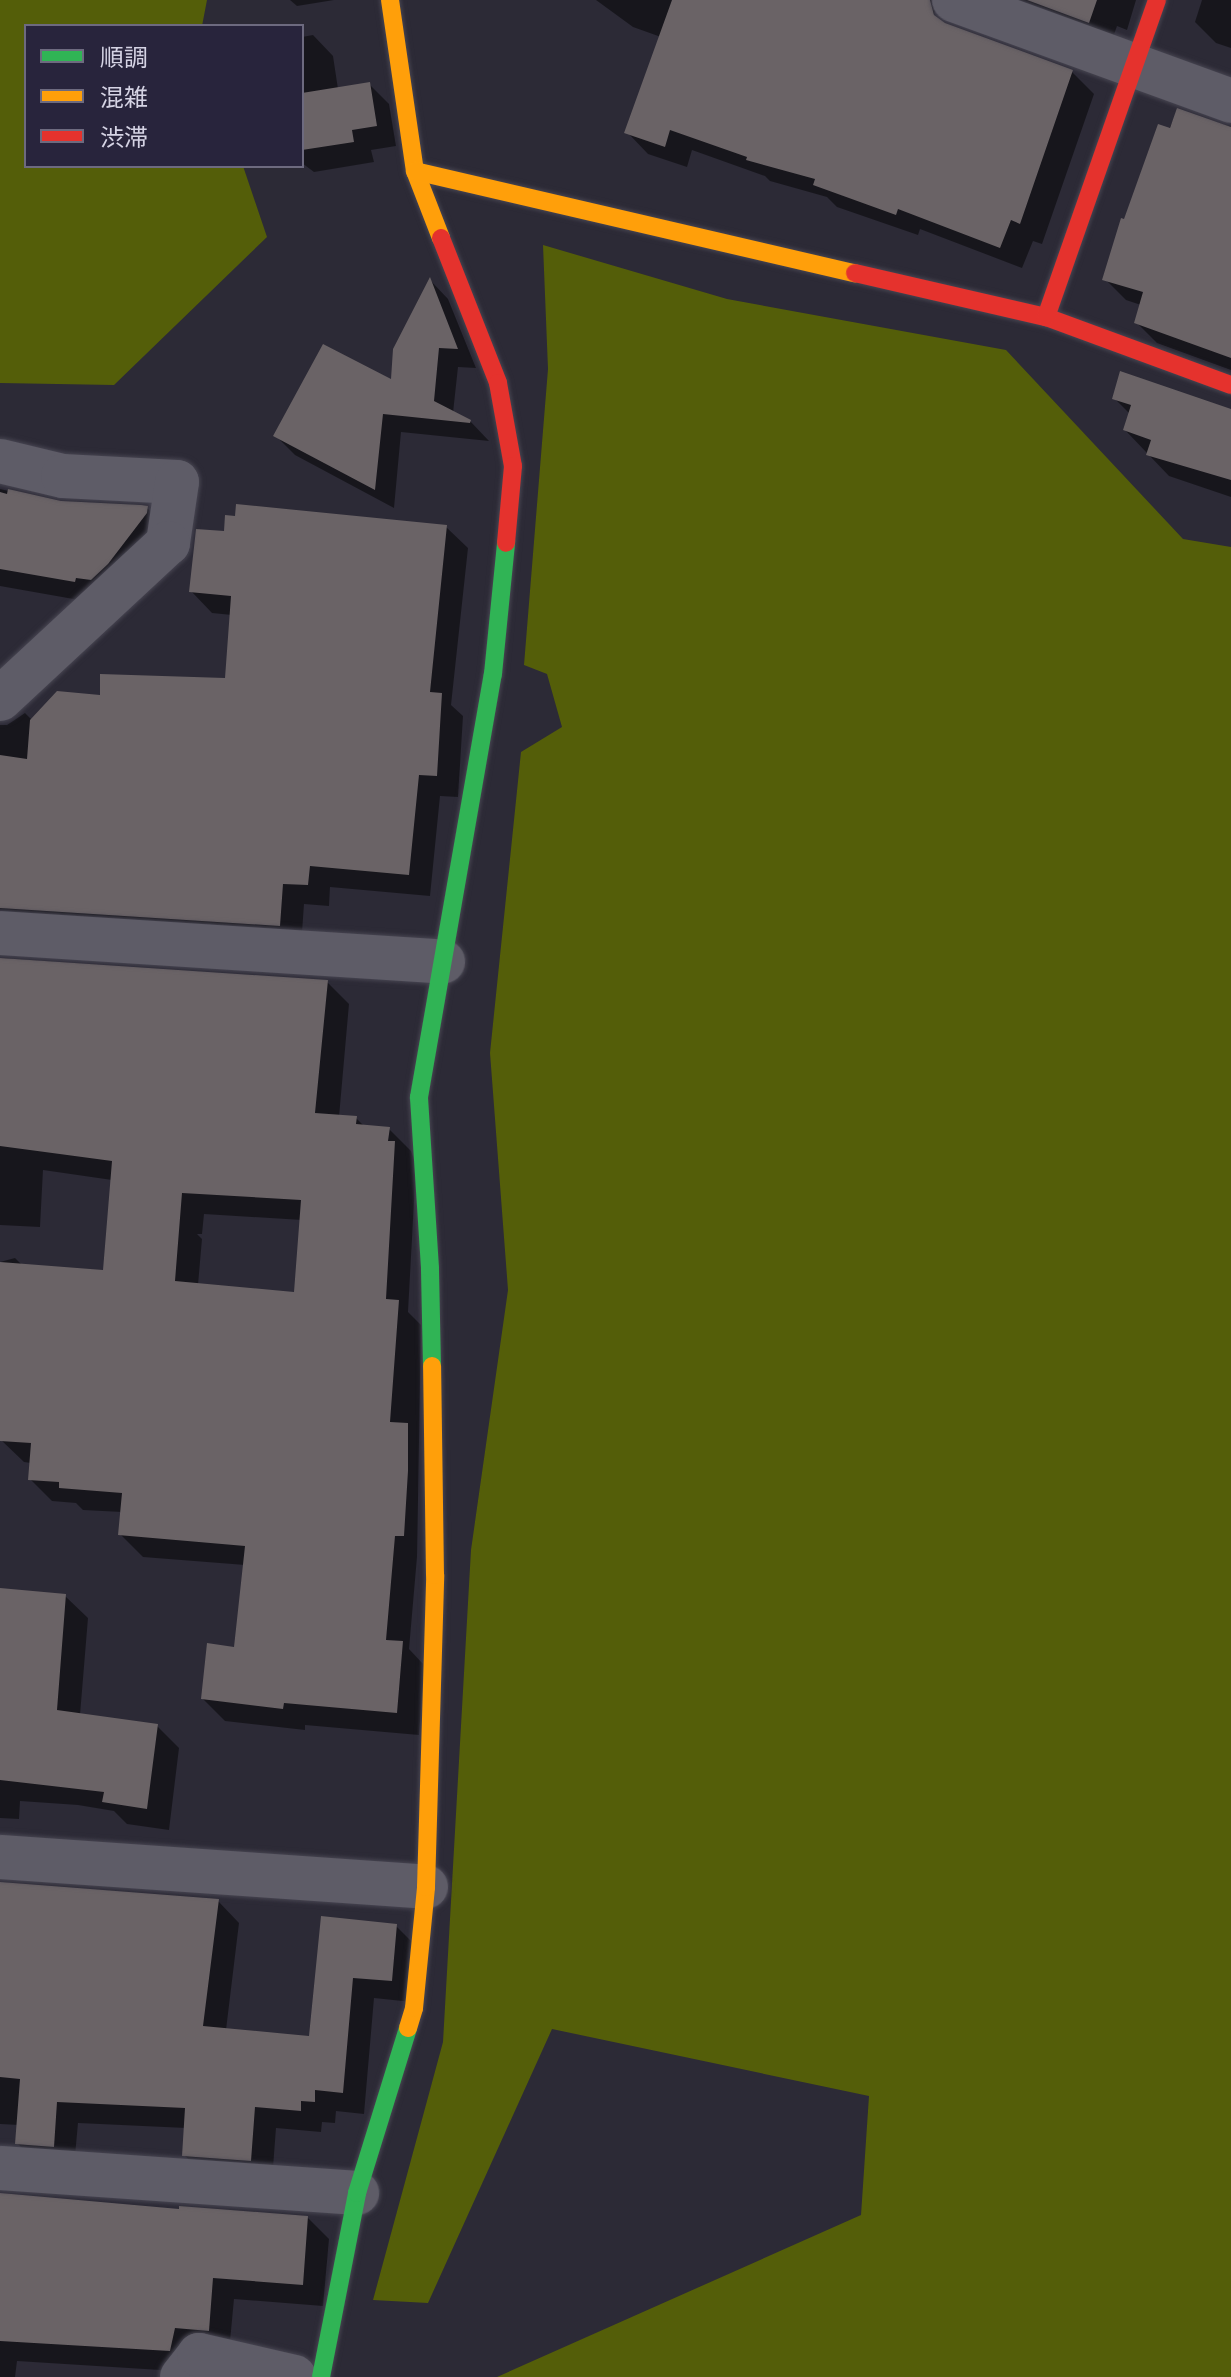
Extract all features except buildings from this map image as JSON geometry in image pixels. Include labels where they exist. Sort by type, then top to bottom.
[{"type":"street","points":[[321,2377],[357,2193],[414,2008],[426,1887],[435,1575],[430,1268],[419,1097],[493,674],[513,466],[498,383],[415,171],[390,0]]},
{"type":"street","points":[[954,0],[1231,101]]},
{"type":"street","points":[[1046,317],[1157,0]]},
{"type":"street","points":[[415,171],[1046,317],[1231,385]]},
{"type":"street","points":[[0,461],[63,476],[177,482],[168,543],[0,699]]},
{"type":"street","points":[[0,933],[443,962]]},
{"type":"street","points":[[0,1857],[426,1887]]},
{"type":"street","points":[[0,2168],[357,2193]]},
{"type":"street","points":[[182,2377],[199,2355],[294,2377]]},
{"type":"green space","points":[[0,0],[207,0],[202,24],[24,24],[24,168],[244,168],[267,237],[114,385],[0,383]]},
{"type":"green space","points":[[543,245],[727,299],[1006,350],[1183,539],[1231,547],[1231,2377],[497,2377],[861,2215],[869,2096],[552,2029],[428,2303],[373,2300],[443,2042],[471,1550],[508,1290],[490,1053],[521,752],[562,727],[547,674],[524,665],[548,369]]},
{"type":"traffic: fast","points":[[432,1366],[430,1268],[419,1097],[493,674],[506,543]]},
{"type":"traffic: fast","points":[[321,2377],[357,2193],[408,2028]]},
{"type":"traffic: slow","points":[[390,0],[415,171],[441,238]]},
{"type":"traffic: slow","points":[[415,171],[855,273]]},
{"type":"traffic: slow","points":[[408,2028],[414,2008],[426,1887],[435,1575],[432,1366]]},
{"type":"traffic: jam","points":[[1046,317],[1157,0]]},
{"type":"traffic: jam","points":[[441,238],[498,383],[513,466],[506,543]]},
{"type":"traffic: jam","points":[[855,273],[1046,317],[1231,385]]}]
